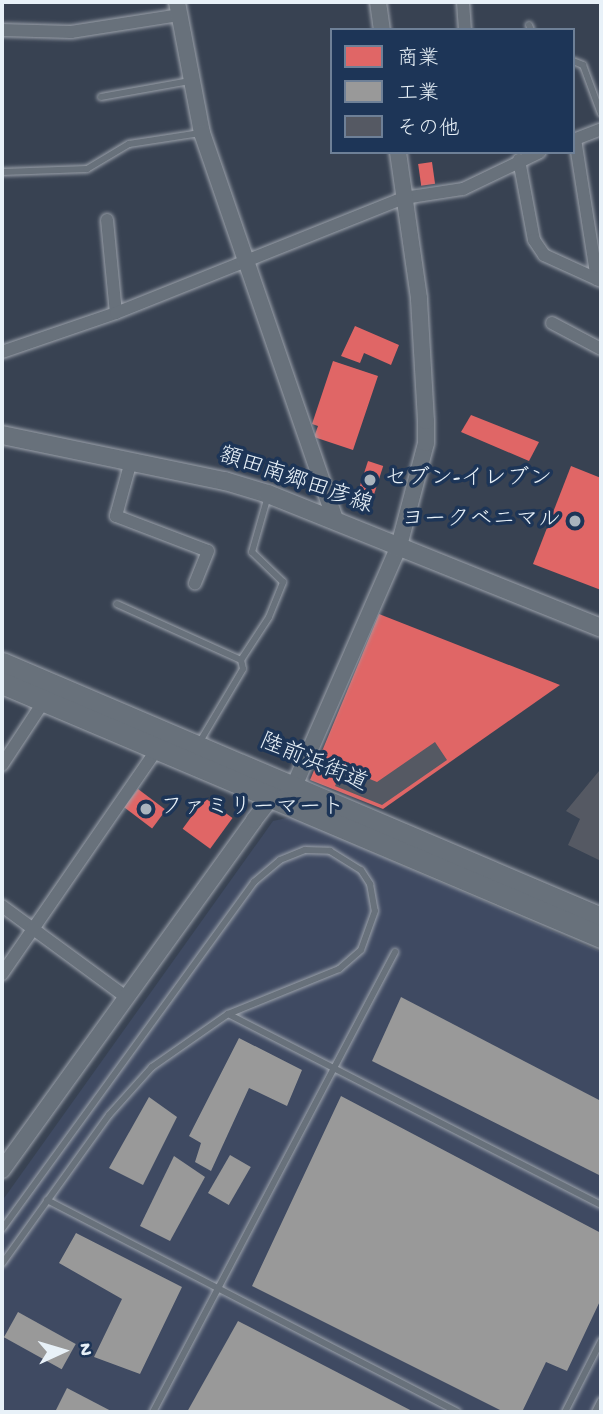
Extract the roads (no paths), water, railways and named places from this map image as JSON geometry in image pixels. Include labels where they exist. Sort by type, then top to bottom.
[{"type":"highway","name":"陸前浜街道","points":[[2,663],[49,692],[158,748],[271,798],[601,922]]},
{"type":"highway","name":"陸前浜街道","points":[[2,683],[49,692],[198,744],[295,784],[601,922]]},
{"type":"main road","name":"額田南郷田彦線","points":[[2,435],[131,461],[268,494],[601,628]]},
{"type":"street","points":[[378,2],[382,28]]},
{"type":"street","points":[[463,2],[465,28]]},
{"type":"street","points":[[2,30],[71,32],[178,9],[202,133],[335,519]]},
{"type":"street","points":[[575,140],[601,129]]},
{"type":"street","points":[[575,146],[599,280]]},
{"type":"street","points":[[2,1170],[271,798],[295,784],[400,547],[426,443],[419,298],[398,154]]},
{"type":"street","points":[[2,352],[116,313],[404,198],[463,189],[514,158],[531,154]]},
{"type":"street","points":[[514,158],[534,240],[544,255],[599,280]]},
{"type":"street","points":[[107,220],[116,313]]},
{"type":"street","points":[[552,323],[601,349]]},
{"type":"street","points":[[131,461],[116,516],[208,551],[195,583]]},
{"type":"street","points":[[2,765],[49,692]]},
{"type":"street","points":[[2,974],[31,928],[158,748]]},
{"type":"street","points":[[2,906],[126,997]]},
{"type":"lane","points":[[575,62],[583,65],[601,114]]},
{"type":"lane","points":[[101,97],[190,81]]},
{"type":"lane","points":[[2,172],[87,169],[128,144],[202,133]]},
{"type":"lane","points":[[198,744],[243,669],[241,660],[269,617],[282,582],[253,552],[268,494]]},
{"type":"lane","points":[[117,604],[241,660]]},
{"type":"lane","points":[[2,1229],[254,882],[280,860],[305,850],[330,851],[351,861],[370,884],[374,897],[374,924],[361,950],[339,969],[228,1014],[177,1046],[131,1088],[2,1264]]},
{"type":"lane","points":[[153,1412],[395,952]]},
{"type":"lane","points":[[228,1014],[601,1205]]},
{"type":"lane","points":[[47,1200],[457,1412]]},
{"type":"lane","points":[[565,1412],[601,1341]]},
{"type":"lane","points":[[595,1412],[601,1400]]},
{"type":"place","name":"セブン-イレブン","points":[[370,480]]},
{"type":"place","name":"ヨークベニマル","points":[[575,521]]},
{"type":"place","name":"ファミリーマート","points":[[146,809]]}]
